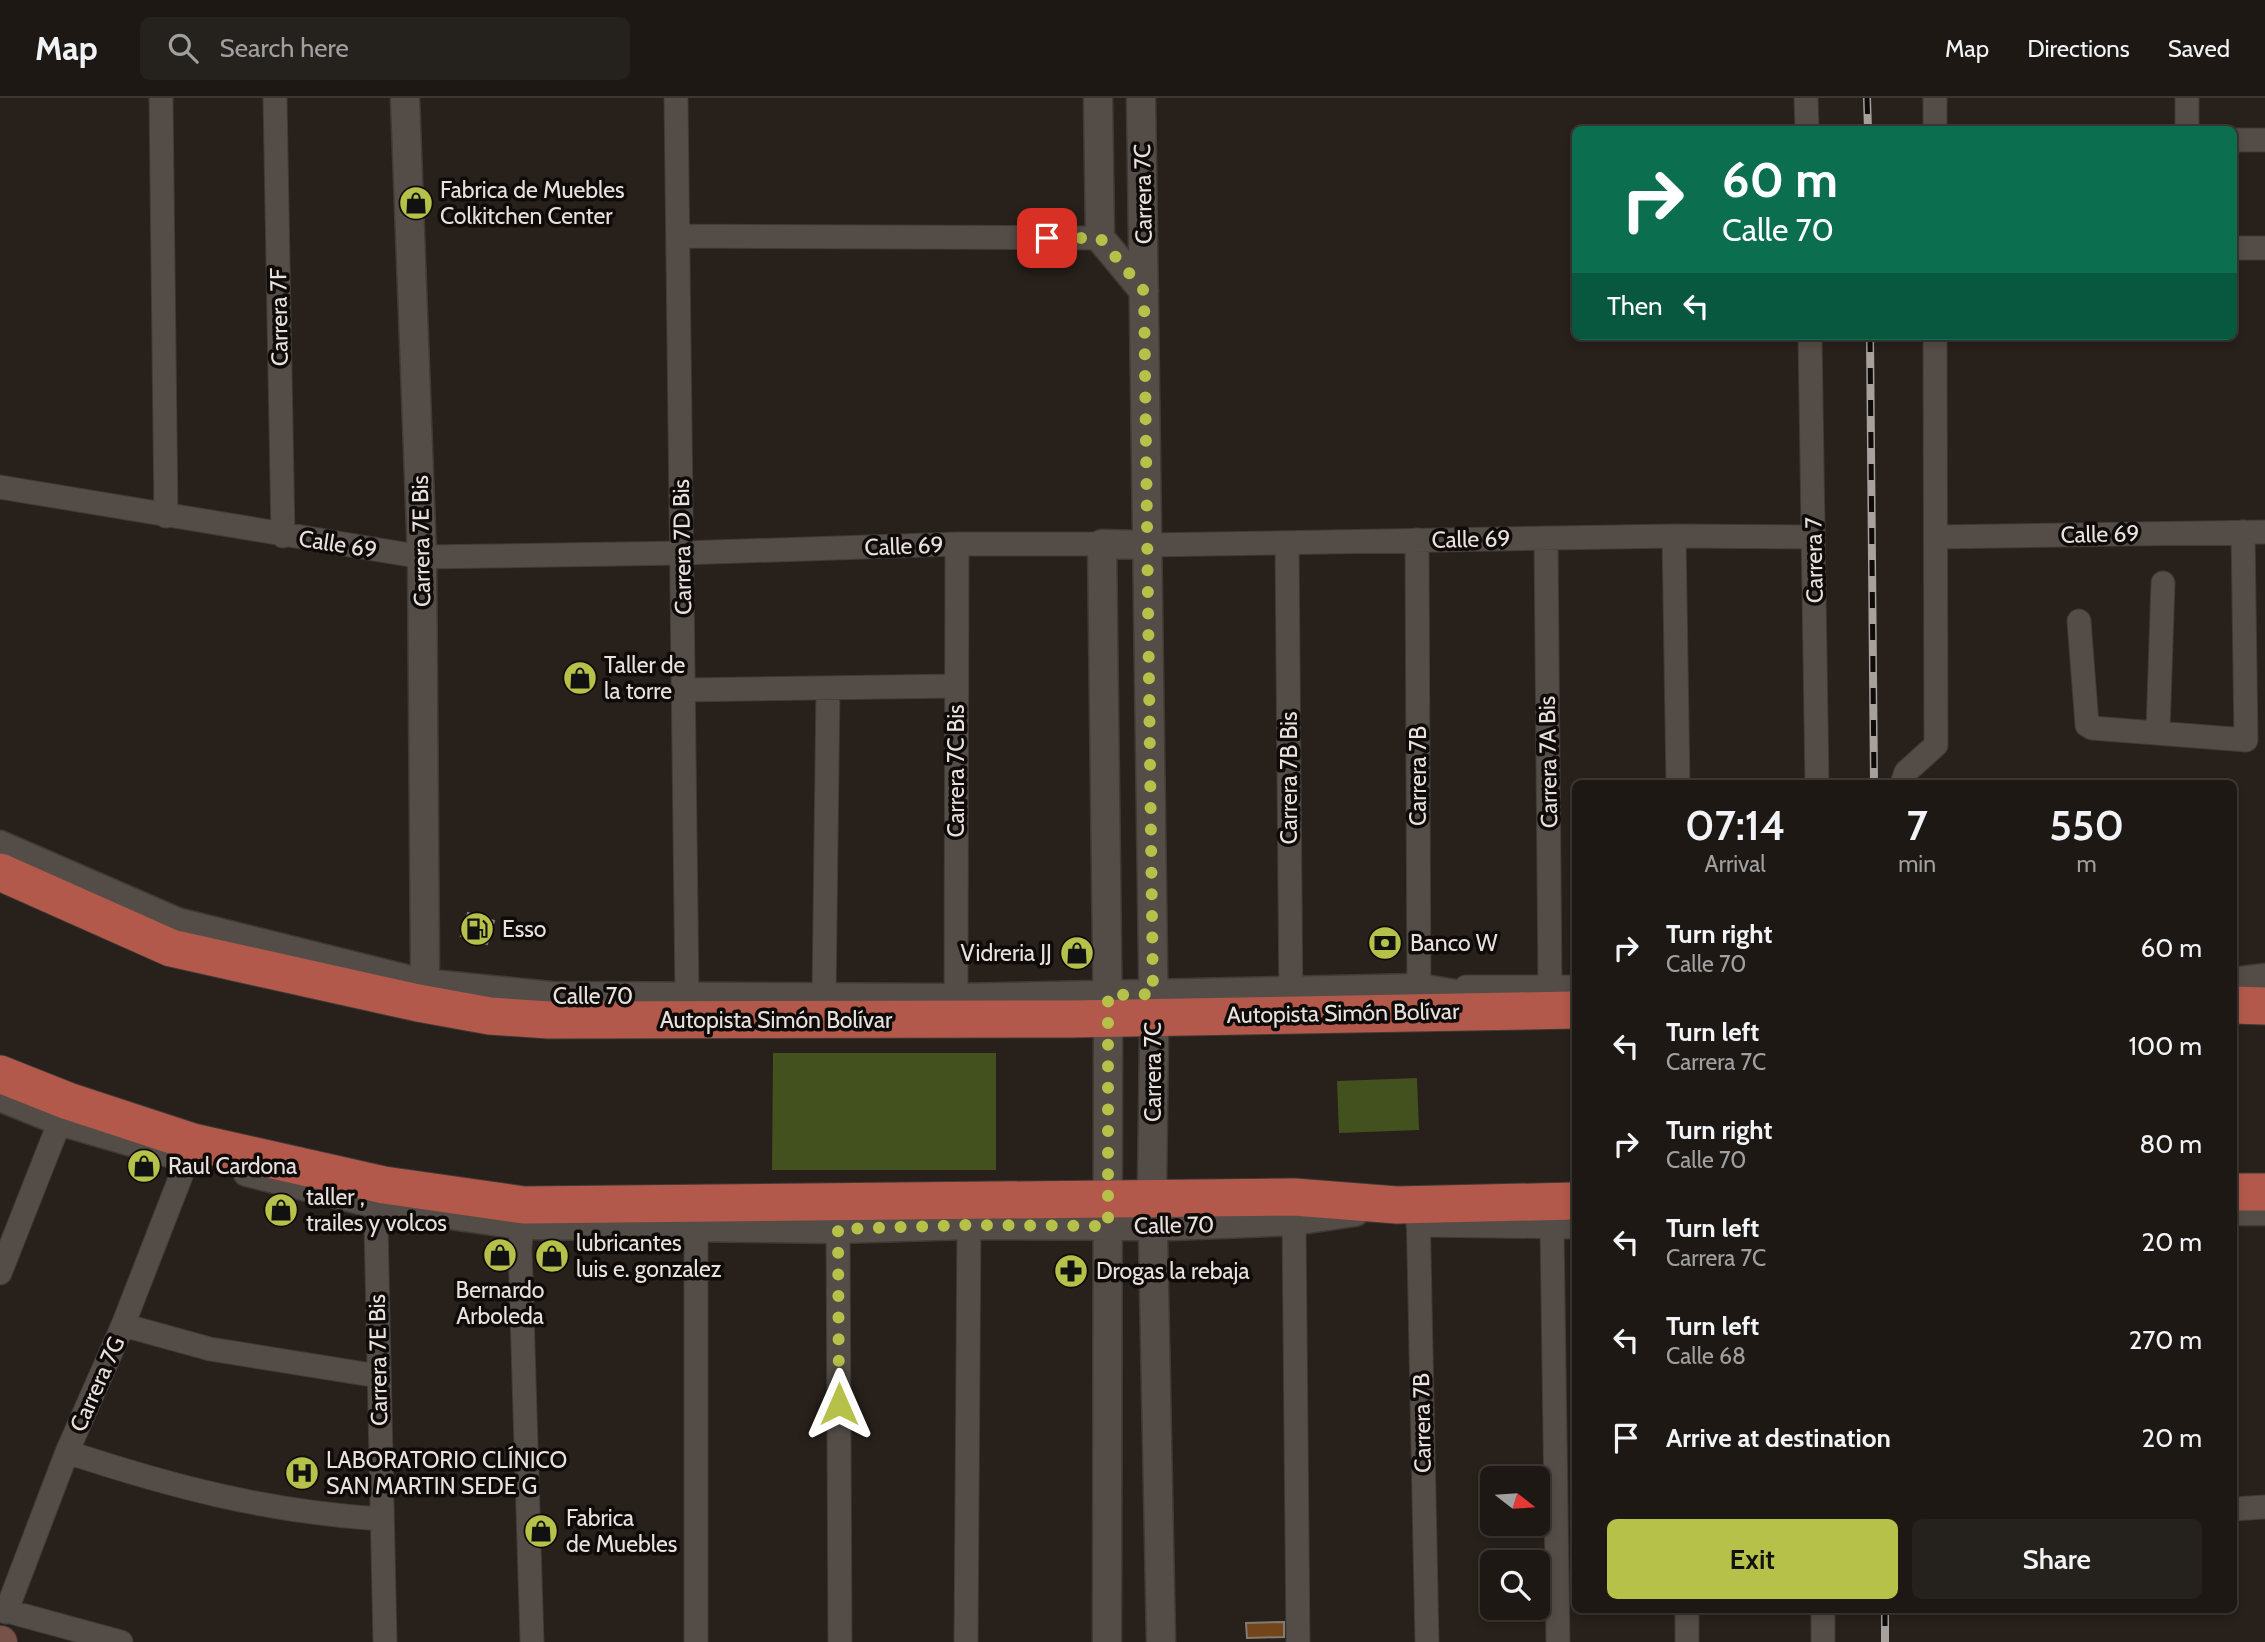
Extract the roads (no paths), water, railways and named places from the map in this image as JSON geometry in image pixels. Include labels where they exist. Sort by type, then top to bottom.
[{"type":"highway","name":"Autopista Simón Bolívar","points":[[0,872],[172,948],[418,1003],[490,1016],[549,1020],[779,1020],[1108,1007],[1563,998]]},
{"type":"highway","points":[[687,996],[734,1019]]},
{"type":"highway","points":[[779,1020],[824,997]]},
{"type":"highway","points":[[2237,1004],[2265,1006]]},
{"type":"highway","points":[[0,1073],[68,1101],[193,1142],[383,1185],[524,1205],[697,1217],[784,1229]]},
{"type":"highway","points":[[2237,1192],[2265,1192]]},
{"type":"highway","points":[[1152,1213],[1294,1197],[1411,1212],[1567,1219]]},
{"type":"highway","points":[[838,1229],[875,1201]]},
{"type":"highway","points":[[697,1217],[875,1201],[1108,1213]]},
{"type":"highway","name":"Calle 70","points":[[1108,1213],[1152,1213]]},
{"type":"street","points":[[161,98],[166,516]]},
{"type":"street","name":"Carrera 7F","points":[[275,98],[283,536]]},
{"type":"street","name":"Carrera 7E Bis","points":[[405,98],[422,557],[425,966],[422,983]]},
{"type":"street","name":"Carrera 7D Bis","points":[[676,98],[687,996]]},
{"type":"street","name":"Carrera 7C","points":[[1098,98],[1100,238],[1144,291]]},
{"type":"street","name":"Carrera 7C","points":[[1141,98],[1153,1006],[1152,1213],[1161,1642]]},
{"type":"street","points":[[1806,98],[1807,126]]},
{"type":"street","points":[[1935,98],[1935,126]]},
{"type":"street","points":[[2187,98],[2187,126]]},
{"type":"street","points":[[2237,140],[2265,140]]},
{"type":"street","points":[[679,236],[1100,238]]},
{"type":"street","points":[[2237,248],[2265,248]]},
{"type":"street","name":"Carrera 7","points":[[1810,340],[1817,780]]},
{"type":"street","points":[[1903,780],[1906,772],[1936,745],[1935,340]]},
{"type":"street","name":"Calle 69","points":[[0,487],[422,557],[682,554],[957,544],[1287,544],[1674,536],[1813,537]]},
{"type":"street","points":[[2079,621],[2087,725],[2092,728],[2158,731],[2246,740],[2254,532]]},
{"type":"street","name":"Calle 69","points":[[1936,537],[2254,532]]},
{"type":"street","points":[[1674,536],[1678,780]]},
{"type":"street","name":"Carrera 7A Bis","points":[[1546,538],[1563,998]]},
{"type":"street","name":"Carrera 7B","points":[[1417,540],[1419,1000]]},
{"type":"street","name":"Carrera 7C Bis","points":[[956,998],[957,544]]},
{"type":"street","name":"Carrera 7C","points":[[1102,544],[1108,1007],[1107,1642]]},
{"type":"street","name":"Carrera 7B Bis","points":[[1287,544],[1291,1003]]},
{"type":"street","points":[[2158,731],[2163,583]]},
{"type":"street","points":[[684,690],[956,686]]},
{"type":"street","points":[[824,997],[828,688]]},
{"type":"street","name":"Calle 70","points":[[0,845],[177,922],[422,983],[551,996],[956,998],[1108,1007]]},
{"type":"street","points":[[2237,982],[2265,978]]},
{"type":"street","points":[[0,1097],[61,1121],[188,1158],[380,1205],[522,1225],[697,1217],[696,1642]]},
{"type":"street","points":[[0,1273],[61,1121]]},
{"type":"street","name":"Carrera 7G","points":[[2,1626],[67,1451],[123,1325],[188,1158]]},
{"type":"street","name":"Carrera 7E Bis","points":[[380,1205],[376,1224],[385,1642]]},
{"type":"street","points":[[2237,1211],[2265,1210]]},
{"type":"street","name":"Carrera 7B","points":[[1411,1212],[1427,1642]]},
{"type":"street","name":"Calle 70","points":[[1152,1213],[1294,1221],[1411,1212]]},
{"type":"street","name":"Calle 70","points":[[784,1229],[969,1225],[1108,1213]]},
{"type":"street","points":[[1558,1642],[1567,1219]]},
{"type":"street","points":[[1294,1221],[1298,1642]]},
{"type":"street","points":[[522,1225],[520,1248],[532,1642]]},
{"type":"street","points":[[966,1642],[969,1225]]},
{"type":"street","points":[[838,1229],[840,1642]]},
{"type":"street","points":[[123,1325],[210,1349],[378,1376]]},
{"type":"street","points":[[67,1451],[154,1481],[244,1502],[312,1515],[382,1520]]},
{"type":"street","points":[[2237,1509],[2265,1507]]},
{"type":"street","points":[[1687,1613],[1687,1642]]},
{"type":"street","points":[[1823,1613],[1823,1642]]},
{"type":"street","points":[[2,1626],[121,1642]]},
{"type":"railway","points":[[1867,98],[1868,126]]},
{"type":"railway","points":[[1870,340],[1874,780]]},
{"type":"railway","points":[[1885,1613],[1885,1642]]},
{"type":"place","name":"Fabrica de Muebles Colkitchen Center","points":[[416,203]]},
{"type":"place","name":"Taller de la torre","points":[[580,678]]},
{"type":"place","name":"Esso","points":[[477,929]]},
{"type":"place","name":"Banco W","points":[[1385,943]]},
{"type":"place","name":"Vidreria JJ","points":[[1077,953]]},
{"type":"place","name":"Raul Cardona","points":[[144,1166]]},
{"type":"place","name":"taller , trailes y volcos","points":[[281,1210]]},
{"type":"place","name":"Bernardo Arboleda","points":[[500,1255]]},
{"type":"place","name":"lubricantes luis e. gonzalez","points":[[552,1256]]},
{"type":"place","name":"Drogas la rebaja","points":[[1071,1271]]},
{"type":"place","name":"LABORATORIO CLÍNICO SAN MARTIN SEDE G","points":[[302,1473]]},
{"type":"place","name":"Fabrica de Muebles","points":[[541,1531]]}]
